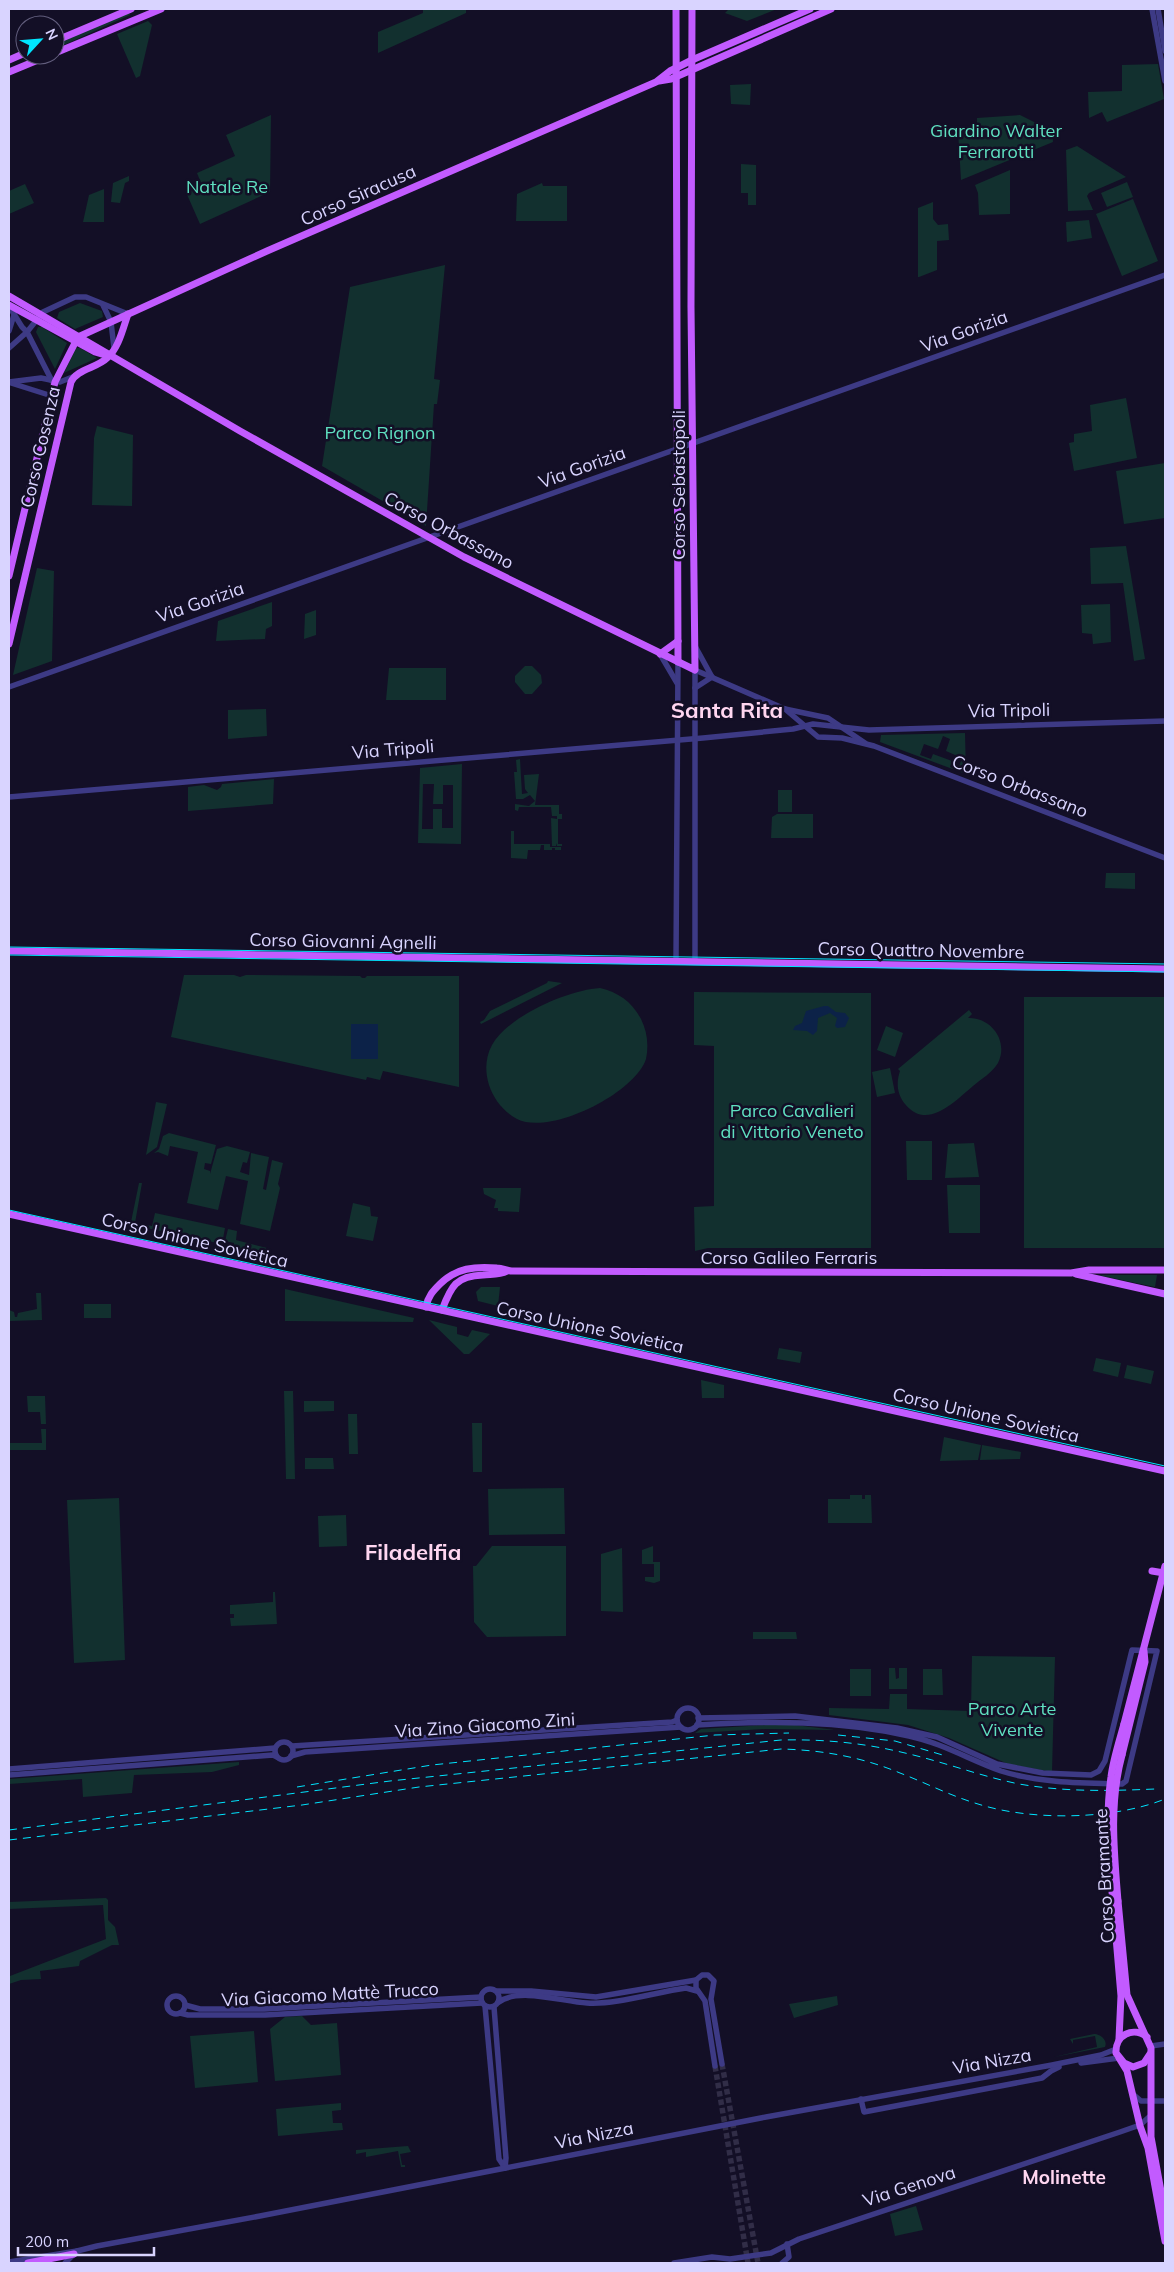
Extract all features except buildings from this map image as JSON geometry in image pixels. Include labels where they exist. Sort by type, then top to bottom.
[{"type":"main road","points":[[65,37],[131,9]]},
{"type":"main road","points":[[65,48],[146,12],[161,9]]},
{"type":"main road","name":"Corso Sebastopoli","points":[[676,9],[678,662]]},
{"type":"main road","name":"Corso Sebastopoli","points":[[692,9],[695,670]]},
{"type":"main road","name":"Corso Siracusa","points":[[656,82],[676,68],[692,60],[810,9]]},
{"type":"main road","name":"Corso Siracusa","points":[[76,339],[128,314],[656,82],[676,77],[831,9]]},
{"type":"main road","points":[[9,72],[26,65]]},
{"type":"main road","name":"Corso Orbassano","points":[[9,296],[38,317],[96,352],[110,356],[479,565],[695,670]]},
{"type":"main road","name":"Corso Orbassano","points":[[9,306],[38,317]]},
{"type":"main road","points":[[75,376],[100,364],[110,356],[128,314]]},
{"type":"main road","name":"Corso Cosenza","points":[[9,576],[54,381],[76,339]]},
{"type":"main road","name":"Corso Cosenza","points":[[9,644],[71,382],[75,376]]},
{"type":"main road","points":[[660,654],[678,641]]},
{"type":"main road","name":"Corso Giovanni Agnelli","points":[[9,951],[676,961]]},
{"type":"main road","name":"Corso Quattro Novembre","points":[[676,961],[1165,969]]},
{"type":"main road","name":"Corso Unione Sovietica","points":[[9,1214],[1165,1471]]},
{"type":"main road","points":[[426,1307],[430,1295],[454,1272],[472,1268],[500,1268],[507,1271]]},
{"type":"main road","name":"Corso Galileo Ferraris","points":[[507,1271],[1071,1273],[1089,1270],[1165,1270]]},
{"type":"main road","points":[[442,1310],[450,1291],[461,1279],[473,1275],[500,1274],[507,1271]]},
{"type":"main road","name":"Corso Galileo Ferraris","points":[[1071,1273],[1165,1294]]},
{"type":"main road","points":[[1152,1571],[1164,1570]]},
{"type":"main road","name":"Corso Bramante","points":[[1147,2038],[1127,1996],[1108,1839],[1109,1792],[1112,1769],[1127,1724],[1139,1662],[1144,1651],[1164,1570]]},
{"type":"main road","name":"Corso Bramante","points":[[1116,1901],[1121,1996],[1119,2039]]},
{"type":"main road","points":[[1165,2213],[1150,2137],[1151,2049],[1147,2038],[1142,2033],[1132,2032],[1125,2034],[1119,2039],[1116,2049],[1127,2071],[1148,2148],[1165,2241]]},
{"type":"main road","points":[[1119,2058],[1129,2066],[1138,2066],[1146,2061],[1151,2049]]},
{"type":"main road","points":[[28,2263],[75,2252]]},
{"type":"street","points":[[1152,9],[1165,81]]},
{"type":"street","points":[[1158,9],[1165,51]]},
{"type":"street","name":"Via Gorizia","points":[[9,687],[1165,275]]},
{"type":"street","points":[[9,348],[27,332],[38,317],[52,307],[78,297],[128,314]]},
{"type":"street","points":[[101,304],[111,322],[114,348]]},
{"type":"street","name":"Corso Orbassano","points":[[9,306],[27,332],[54,381]]},
{"type":"street","points":[[9,331],[14,315]]},
{"type":"street","points":[[9,382],[41,378],[60,382],[75,376]]},
{"type":"street","points":[[9,382],[52,396]]},
{"type":"street","points":[[694,645],[712,677],[695,688]]},
{"type":"street","points":[[660,654],[678,685]]},
{"type":"street","name":"Corso Sebastopoli","points":[[676,961],[678,662]]},
{"type":"street","name":"Corso Orbassano","points":[[695,670],[785,709]]},
{"type":"street","name":"Corso Sebastopoli","points":[[695,670],[696,961]]},
{"type":"street","points":[[785,709],[818,737],[852,729]]},
{"type":"street","points":[[785,709],[802,714],[825,717],[836,733],[865,743]]},
{"type":"street","name":"Via Tripoli","points":[[852,729],[1165,721]]},
{"type":"street","name":"Via Tripoli","points":[[9,797],[780,731],[815,724],[836,733]]},
{"type":"street","points":[[836,733],[852,729]]},
{"type":"street","points":[[846,731],[865,743]]},
{"type":"street","name":"Corso Orbassano","points":[[865,743],[1165,858]]},
{"type":"street","points":[[698,1721],[696,1712],[688,1708],[679,1712],[677,1720],[681,1727],[691,1729],[698,1721],[765,1715],[839,1720],[897,1728],[930,1735],[1012,1768],[1043,1773],[1087,1776],[1099,1771],[1105,1761],[1132,1650],[1157,1651],[1126,1781],[1122,1784],[1043,1779],[1011,1774],[938,1744],[896,1733],[794,1722],[698,1721]]},
{"type":"street","name":"Via Zino Giacomo Zini","points":[[292,1746],[672,1722],[677,1720]]},
{"type":"street","name":"Via Zino Giacomo Zini","points":[[291,1756],[305,1752],[681,1727]]},
{"type":"street","points":[[9,1768],[275,1748],[283,1742],[292,1746],[291,1756],[283,1760],[267,1755],[9,1775]]},
{"type":"street","points":[[275,1748],[277,1757]]},
{"type":"street","points":[[1099,1771],[1104,1784]]},
{"type":"street","points":[[505,2168],[499,2159],[483,2002],[487,1989],[596,1997],[696,1980],[704,1974],[713,1979],[714,1984],[708,2000],[719,2065]]},
{"type":"street","points":[[696,1980],[697,1990]]},
{"type":"street","points":[[505,2168],[506,2158],[494,2007],[499,2002],[507,1998],[530,1996],[597,2003],[686,1988],[697,1990],[708,2000]]},
{"type":"street","points":[[497,1991],[500,1996],[499,2002]]},
{"type":"street","points":[[173,1996],[179,1996],[183,1998],[185,2005],[180,2013],[174,2014],[168,2010],[168,1999],[173,1996]]},
{"type":"street","points":[[483,2002],[494,2007]]},
{"type":"street","name":"Via Giacomo Mattè Trucco","points":[[185,2005],[200,2009],[264,2009],[483,2002]]},
{"type":"street","name":"Via Giacomo Mattè Trucco","points":[[180,2013],[188,2015],[265,2015],[483,2002]]},
{"type":"street","points":[[1151,2049],[1165,2044]]},
{"type":"street","name":"Via Nizza","points":[[9,2262],[75,2252],[861,2099],[1058,2064],[1101,2055],[1116,2049]]},
{"type":"street","name":"Via Nizza","points":[[861,2099],[864,2112],[1042,2078],[1058,2068],[1109,2058],[1119,2058]]},
{"type":"street","points":[[1132,2091],[1138,2100],[1165,2102]]},
{"type":"street","name":"Via Genova","points":[[674,2263],[710,2258],[730,2259],[767,2254],[799,2238],[1132,2128],[1149,2117]]},
{"type":"street","points":[[782,2263],[789,2257],[787,2244]]},
{"type":"street","points":[[65,2263],[75,2252]]},
{"type":"street","points":[[710,2258],[718,2263]]},
{"type":"green space","points":[[423,9],[466,9],[466,13],[378,53],[378,32],[423,13]]},
{"type":"green space","points":[[729,9],[777,9],[747,21],[725,13]]},
{"type":"green space","points":[[129,13],[130,15],[65,44],[65,40]]},
{"type":"green space","points":[[148,21],[152,25],[140,76],[136,78],[117,34]]},
{"type":"green space","points":[[1158,64],[1164,99],[1107,122],[1102,112],[1089,118],[1088,92],[1122,91],[1122,65]]},
{"type":"green space","points":[[751,84],[750,105],[731,104],[730,85]]},
{"type":"green space","name":"Natale Re","points":[[271,115],[270,192],[200,224],[185,190],[201,183],[197,173],[235,156],[226,135]]},
{"type":"green space","name":"Giardino Walter Ferrarotti","points":[[1020,115],[1052,131],[1053,142],[961,180],[958,130],[973,130],[977,125],[977,118]]},
{"type":"green space","points":[[1077,146],[1126,177],[1089,193],[1087,196],[1093,210],[1068,211],[1066,150]]},
{"type":"green space","points":[[741,164],[756,165],[756,205],[748,205],[748,193],[741,193]]},
{"type":"green space","points":[[1010,170],[1010,214],[979,215],[978,193],[975,185]]},
{"type":"green space","points":[[129,176],[129,181],[125,183],[120,203],[111,202],[113,183]]},
{"type":"green space","points":[[1127,182],[1133,197],[1107,207],[1101,193]]},
{"type":"green space","points":[[542,183],[543,186],[567,186],[567,221],[516,221],[517,194]]},
{"type":"green space","points":[[25,184],[34,203],[9,214],[9,191]]},
{"type":"green space","points":[[104,189],[104,222],[83,222],[89,195]]},
{"type":"green space","points":[[1133,199],[1158,261],[1122,276],[1096,214]]},
{"type":"green space","points":[[933,202],[933,219],[938,225],[948,224],[949,240],[937,241],[937,270],[918,277],[918,208]]},
{"type":"green space","points":[[1089,220],[1092,238],[1067,242],[1066,222]]},
{"type":"green space","name":"Parco Rignon","points":[[445,265],[434,379],[440,380],[437,404],[434,404],[426,526],[322,466],[350,287]]},
{"type":"green space","points":[[80,303],[102,311],[103,317],[75,329],[57,318],[59,312]]},
{"type":"green space","points":[[38,327],[42,327],[67,343],[55,369],[36,332]]},
{"type":"green space","points":[[76,348],[80,348],[97,358],[64,373]]},
{"type":"green space","points":[[1126,398],[1137,458],[1074,471],[1069,443],[1074,442],[1074,434],[1092,431],[1090,405]]},
{"type":"green space","points":[[97,426],[133,435],[132,506],[92,505],[94,438]]},
{"type":"green space","points":[[1165,463],[1165,518],[1124,524],[1116,471]]},
{"type":"green space","points":[[1126,546],[1145,659],[1134,661],[1123,583],[1091,584],[1090,548]]},
{"type":"green space","points":[[37,568],[54,571],[52,661],[13,675]]},
{"type":"green space","points":[[272,602],[272,626],[266,629],[265,639],[216,641],[218,621]]},
{"type":"green space","points":[[1110,604],[1111,642],[1093,644],[1092,634],[1082,633],[1081,605]]},
{"type":"green space","points":[[316,610],[316,635],[304,639],[305,614]]},
{"type":"green space","points":[[525,666],[532,666],[541,675],[542,683],[532,694],[525,694],[515,682],[515,676]]},
{"type":"green space","points":[[389,668],[446,668],[446,700],[386,700]]},
{"type":"green space","points":[[266,709],[267,736],[228,739],[228,710]]},
{"type":"green space","points":[[965,733],[966,774],[880,742],[881,735]],"holes":[[[943,736],[950,739],[946,751],[962,758],[958,770],[950,767],[952,761],[933,754],[931,759],[920,755],[924,744],[938,749]]]},
{"type":"green space","points":[[520,759],[522,794],[528,793],[525,789],[524,775],[539,774],[535,805],[559,805],[559,814],[562,814],[562,819],[558,819],[558,844],[562,844],[562,846],[557,846],[557,843],[556,846],[552,846],[551,818],[557,819],[557,816],[552,816],[551,807],[519,807],[518,811],[515,810],[515,804],[529,806],[535,801],[530,795],[523,799],[516,799],[514,772],[517,772],[516,760]]},
{"type":"green space","points":[[462,764],[461,844],[418,843],[420,768]],"holes":[[[423,784],[434,784],[433,804],[443,804],[443,785],[453,785],[453,828],[442,828],[442,809],[433,809],[433,829],[422,829]]]},
{"type":"green space","points":[[274,779],[273,804],[188,811],[188,787],[204,785],[217,790],[222,784]]},
{"type":"green space","points":[[778,790],[792,790],[792,812],[778,812]]},
{"type":"green space","points":[[777,814],[813,814],[813,838],[771,838],[772,817]]},
{"type":"green space","points":[[511,831],[514,831],[514,844],[550,844],[550,847],[561,847],[561,850],[552,848],[552,850],[544,850],[544,845],[541,845],[540,850],[528,850],[527,859],[511,858]]},
{"type":"green space","points":[[1106,873],[1135,873],[1135,889],[1105,888]]},
{"type":"green space","points":[[184,975],[234,975],[240,977],[246,975],[360,976],[362,978],[367,976],[459,976],[459,1087],[383,1071],[380,1080],[367,1077],[366,1080],[171,1037]]},
{"type":"green space","points":[[548,981],[562,983],[481,1024],[480,1022],[484,1020],[490,1011]]},
{"type":"green space","points":[[600,988],[613,992],[624,999],[641,1019],[646,1033],[647,1049],[646,1059],[639,1072],[626,1085],[609,1097],[590,1108],[569,1116],[550,1122],[532,1123],[512,1116],[497,1101],[489,1085],[486,1065],[492,1045],[511,1024],[540,1006],[572,994]]},
{"type":"green space","name":"Parco Cavalieri di Vittorio Veneto","points":[[694,992],[871,993],[871,1248],[708,1248],[695,1251],[694,1207],[714,1206],[714,1046],[694,1045]]},
{"type":"green space","points":[[1024,997],[1165,997],[1165,1248],[1024,1248]]},
{"type":"green space","points":[[969,1010],[972,1014],[968,1018],[984,1022],[996,1032],[1001,1047],[998,1063],[993,1070],[949,1106],[931,1114],[922,1115],[913,1112],[900,1096],[898,1080],[900,1071],[898,1069]]},
{"type":"green space","points":[[886,1026],[903,1033],[895,1057],[877,1050]]},
{"type":"green space","points":[[890,1068],[895,1093],[877,1097],[872,1072]]},
{"type":"green space","points":[[156,1102],[167,1104],[157,1147],[146,1155]]},
{"type":"green space","points":[[169,1133],[216,1145],[211,1164],[205,1163],[204,1169],[210,1171],[210,1174],[217,1149],[227,1146],[250,1152],[247,1163],[243,1162],[240,1172],[249,1175],[251,1153],[269,1157],[263,1189],[266,1190],[272,1160],[283,1163],[278,1184],[280,1188],[270,1231],[240,1224],[248,1181],[226,1176],[218,1210],[187,1203],[198,1152],[170,1146],[168,1156],[158,1152],[154,1153],[159,1149],[163,1136]]},
{"type":"green space","points":[[906,1141],[932,1141],[932,1180],[907,1180]]},
{"type":"green space","points":[[974,1143],[979,1177],[945,1178],[948,1144]]},
{"type":"green space","points":[[139,1183],[142,1183],[135,1223],[152,1226],[155,1213],[225,1228],[222,1244],[132,1225]]},
{"type":"green space","points":[[947,1185],[980,1185],[980,1233],[949,1233]]},
{"type":"green space","points":[[483,1188],[521,1188],[519,1212],[498,1211],[498,1208],[494,1208],[496,1200],[484,1194]]},
{"type":"green space","points":[[353,1203],[370,1207],[371,1216],[378,1217],[373,1241],[346,1236]]},
{"type":"green space","points":[[228,1229],[237,1231],[236,1240],[267,1248],[265,1256],[233,1249],[234,1243],[225,1241]]},
{"type":"green space","points":[[1098,1275],[1157,1275],[1155,1287]]},
{"type":"green space","points":[[481,1287],[500,1287],[498,1306],[478,1301],[476,1292]]},
{"type":"green space","points":[[285,1289],[414,1318],[413,1322],[285,1321]]},
{"type":"green space","points":[[36,1293],[41,1293],[42,1320],[9,1321],[9,1310],[14,1312],[15,1317],[17,1317],[18,1313],[37,1309]]},
{"type":"green space","points":[[84,1304],[111,1304],[111,1318],[84,1318]]},
{"type":"green space","points":[[429,1320],[457,1327],[457,1334],[468,1337],[472,1330],[490,1334],[469,1354],[464,1354]]},
{"type":"green space","points":[[779,1348],[802,1352],[800,1363],[777,1359]]},
{"type":"green space","points":[[1096,1358],[1121,1363],[1118,1377],[1093,1371]]},
{"type":"green space","points":[[1127,1365],[1154,1371],[1151,1384],[1124,1378]]},
{"type":"green space","points":[[701,1380],[724,1385],[724,1398],[702,1398]]},
{"type":"green space","points":[[284,1391],[293,1391],[295,1479],[286,1479]]},
{"type":"green space","points":[[27,1396],[45,1396],[46,1424],[41,1424],[40,1412],[28,1412]]},
{"type":"green space","points":[[304,1401],[334,1401],[334,1411],[304,1412]]},
{"type":"green space","points":[[348,1414],[357,1414],[358,1454],[349,1454]]},
{"type":"green space","points":[[472,1423],[482,1423],[482,1472],[473,1472]]},
{"type":"green space","points":[[41,1429],[46,1429],[46,1450],[9,1450],[9,1443],[42,1443]]},
{"type":"green space","points":[[944,1437],[981,1445],[978,1460],[940,1461]]},
{"type":"green space","points":[[982,1445],[1021,1452],[1020,1459],[980,1460]]},
{"type":"green space","points":[[305,1458],[333,1458],[334,1469],[305,1469]]},
{"type":"green space","points":[[564,1488],[565,1534],[489,1535],[488,1489]]},
{"type":"green space","points":[[850,1495],[862,1495],[862,1499],[865,1499],[865,1495],[871,1495],[872,1523],[828,1523],[828,1499],[850,1499]]},
{"type":"green space","points":[[119,1498],[125,1660],[74,1663],[67,1500]]},
{"type":"green space","points":[[346,1515],[347,1546],[319,1547],[318,1516]]},
{"type":"green space","points":[[492,1546],[566,1546],[566,1636],[487,1637],[474,1622],[473,1566],[476,1566]]},
{"type":"green space","points":[[653,1546],[653,1562],[660,1562],[660,1581],[654,1583],[645,1581],[645,1577],[654,1577],[654,1564],[642,1564],[642,1550]]},
{"type":"green space","points":[[622,1548],[623,1612],[601,1611],[601,1554]]},
{"type":"green space","points":[[273,1592],[275,1592],[277,1624],[231,1626],[230,1618],[234,1618],[234,1614],[230,1614],[230,1605],[273,1602]]},
{"type":"green space","points":[[753,1632],[796,1632],[797,1639],[753,1639]]},
{"type":"green space","name":"Parco Arte Vivente","points":[[972,1656],[1055,1657],[1052,1772],[1008,1764],[949,1738],[908,1725],[829,1715],[829,1708],[889,1709],[890,1694],[907,1694],[907,1709],[971,1711]]},
{"type":"green space","points":[[889,1668],[895,1668],[896,1679],[899,1678],[899,1668],[907,1668],[907,1689],[889,1689]]},
{"type":"green space","points":[[850,1669],[871,1669],[871,1696],[850,1696]]},
{"type":"green space","points":[[923,1669],[942,1669],[943,1695],[923,1695]]},
{"type":"green space","points":[[795,1725],[835,1730],[766,1729],[695,1733],[701,1729]]},
{"type":"green space","points":[[239,1762],[239,1765],[212,1772],[134,1775],[132,1793],[83,1797],[82,1779],[9,1784],[9,1779]]},
{"type":"green space","points":[[106,1898],[108,1900],[108,1920],[115,1927],[119,1945],[112,1945],[80,1961],[79,1966],[40,1971],[41,1979],[21,1980],[9,1984],[9,1960],[10,1976],[106,1939],[103,1905],[9,1909],[9,1902]]},
{"type":"green space","points":[[837,1996],[838,2005],[794,2018],[789,2004]]},
{"type":"green space","points":[[302,2016],[311,2025],[337,2023],[341,2075],[275,2081],[270,2029],[285,2017]]},
{"type":"green space","points":[[254,2031],[258,2082],[195,2088],[190,2036]]},
{"type":"green space","points":[[1094,2034],[1103,2038],[1106,2042],[1105,2047],[1054,2057],[1097,2047],[1095,2036],[1073,2040],[1073,2044],[1070,2039]]},
{"type":"green space","points":[[341,2103],[341,2110],[332,2111],[333,2123],[342,2123],[343,2130],[278,2136],[276,2109]]},
{"type":"green space","points":[[408,2146],[411,2152],[400,2154],[402,2165],[405,2165],[405,2167],[401,2167],[398,2151],[366,2157],[366,2152],[356,2154],[356,2150]]},
{"type":"green space","points":[[916,2206],[923,2230],[895,2236],[890,2214]]},
{"type":"water","points":[[828,1006],[836,1012],[845,1013],[849,1018],[845,1027],[837,1028],[835,1026],[837,1018],[830,1013],[818,1018],[817,1031],[813,1035],[807,1031],[793,1030],[795,1026],[802,1023],[806,1011]]},
{"type":"water","points":[[351,1024],[378,1024],[378,1059],[351,1059]]},
{"type":"tunnel","points":[[722,2064],[758,2263]]},
{"type":"tunnel","points":[[715,2066],[748,2263]]},
{"type":"tram line","points":[[9,947],[1165,964]]},
{"type":"tram line","points":[[9,955],[1165,972]]},
{"type":"tram line","points":[[9,1210],[1165,1466]]},
{"type":"railway","points":[[297,1787],[432,1765],[715,1735],[789,1733]]},
{"type":"railway","points":[[838,1735],[895,1741],[946,1756]]},
{"type":"railway","points":[[9,1830],[390,1781],[781,1740],[813,1740],[859,1744],[919,1757],[1005,1781],[1036,1787],[1087,1790],[1155,1789]]},
{"type":"railway","points":[[9,1840],[302,1805],[419,1787],[781,1749],[812,1751],[856,1759],[886,1767],[968,1801],[999,1810],[1022,1813],[1072,1816],[1097,1814],[1144,1806],[1165,1799]]},
{"type":"district","name":"Santa Rita","points":[[727,710]]},
{"type":"district","name":"Filadelfia","points":[[413,1552]]},
{"type":"district","name":"Molinette","points":[[1064,2177]]}]
